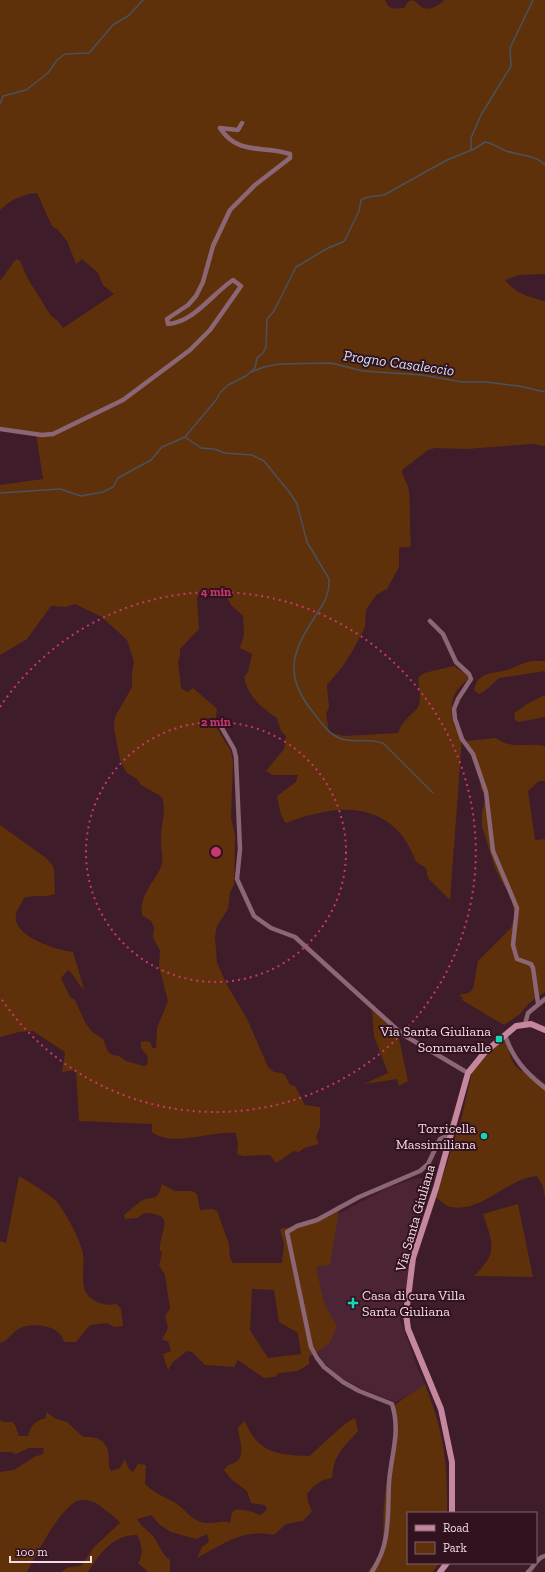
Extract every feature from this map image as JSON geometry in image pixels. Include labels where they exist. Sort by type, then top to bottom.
[{"type":"street","points":[[0,429],[42,435],[53,434],[80,420],[99,413],[123,400],[164,371],[190,350],[210,330],[241,286],[233,280],[212,299],[177,323],[168,324],[167,319],[188,305],[196,296],[203,282],[212,246],[230,210],[255,185],[290,158],[290,154],[282,151],[241,146],[226,139],[220,128],[238,130],[242,123]]},
{"type":"street","points":[[430,621],[443,634],[456,662],[469,674],[471,679],[458,699],[454,709],[455,719],[462,739],[473,754],[486,792],[493,851],[517,908],[513,939],[516,955],[517,959],[531,964],[533,968],[538,1003]]},
{"type":"street","points":[[219,723],[234,749],[236,757],[240,849],[237,879],[254,916],[271,928],[295,937],[402,1034],[468,1073]]},
{"type":"street","points":[[545,999],[538,1003],[528,1013],[525,1024],[532,1024],[545,1030]]},
{"type":"street","name":"Via Santa Giuliana","points":[[452,1512],[452,1462],[441,1409],[408,1329],[406,1314],[413,1258],[436,1188],[468,1073],[485,1052],[516,1026],[525,1024]]},
{"type":"street","points":[[505,1035],[509,1048],[524,1071],[545,1088]]},
{"type":"street","points":[[372,1572],[382,1554],[385,1540],[389,1480],[396,1442],[397,1418],[392,1404],[359,1391],[344,1382],[324,1367],[311,1347],[287,1232],[298,1226],[318,1220],[365,1194],[420,1171],[428,1164],[440,1139],[451,1134]]},
{"type":"street","points":[[440,1572],[446,1564]]},
{"type":"street","points":[[528,1572],[535,1564]]},
{"type":"shaded area","name":"Casa di cura Villa Santa Giuliana","points":[[425,1178],[431,1181],[411,1257],[400,1320],[418,1369],[426,1386],[395,1402],[362,1389],[339,1376],[324,1363],[312,1344],[318,1225],[387,1188],[414,1179]]},
{"type":"green space","points":[[0,0],[385,0],[388,6],[397,9],[404,8],[408,2],[413,0],[422,7],[429,9],[440,4],[444,0],[545,0],[545,274],[519,275],[505,280],[518,292],[545,301],[545,446],[532,444],[466,449],[435,448],[428,450],[402,470],[409,491],[411,545],[409,547],[401,547],[399,549],[399,567],[387,589],[376,595],[366,610],[365,627],[343,666],[327,685],[329,707],[326,714],[329,732],[344,736],[398,733],[403,723],[418,707],[420,695],[418,678],[424,673],[454,666],[467,675],[468,680],[456,692],[452,708],[454,724],[462,738],[450,900],[428,878],[426,868],[415,860],[408,844],[399,832],[387,822],[374,815],[360,811],[330,811],[286,823],[284,821],[277,796],[296,782],[298,775],[272,775],[266,771],[284,749],[286,736],[281,731],[277,718],[256,701],[246,684],[244,677],[248,672],[252,654],[240,648],[244,635],[243,616],[231,605],[225,593],[209,590],[200,592],[197,598],[199,629],[180,649],[178,661],[181,688],[187,692],[193,688],[217,709],[215,725],[231,751],[233,763],[231,817],[235,836],[234,885],[230,892],[228,909],[217,926],[215,937],[217,963],[227,985],[247,1019],[268,1067],[274,1072],[285,1075],[290,1085],[295,1086],[305,1105],[320,1107],[320,1127],[316,1137],[319,1144],[304,1148],[299,1152],[294,1151],[276,1163],[270,1155],[243,1156],[237,1154],[238,1144],[236,1133],[215,1134],[181,1139],[161,1137],[152,1132],[152,1124],[79,1121],[76,1070],[62,1072],[65,1052],[33,1031],[19,1032],[0,1037],[0,825],[46,858],[53,866],[55,894],[24,898],[18,908],[16,923],[28,936],[37,941],[57,949],[73,952],[84,989],[68,970],[61,978],[70,997],[75,1000],[85,1022],[91,1031],[103,1039],[108,1052],[119,1056],[126,1061],[143,1066],[147,1065],[148,1057],[141,1048],[141,1042],[148,1041],[151,1043],[152,1048],[156,1048],[157,1028],[168,1001],[159,967],[160,950],[153,938],[154,927],[151,921],[142,915],[145,895],[162,864],[161,836],[164,809],[162,797],[141,785],[137,779],[126,772],[120,760],[114,728],[115,717],[132,687],[132,671],[134,662],[127,640],[102,617],[75,604],[66,607],[51,606],[27,639],[0,655],[0,485],[43,479],[36,434],[0,427],[0,281],[16,259],[20,261],[28,279],[51,316],[57,320],[63,328],[114,294],[103,285],[98,273],[82,259],[76,264],[67,241],[58,230],[52,226],[37,193],[17,198],[0,210]]},
{"type":"green space","points":[[531,661],[545,661],[545,671],[499,678],[485,691],[479,694],[474,690],[476,683],[483,676],[504,671]]},
{"type":"green space","points":[[545,695],[545,717],[519,722],[515,720],[514,713],[532,701]]},
{"type":"green space","points":[[496,738],[502,742],[513,745],[545,746],[545,781],[539,781],[528,791],[535,840],[545,839],[545,992],[529,1003],[520,1014],[504,1025],[462,1000],[463,998],[459,995],[469,993],[473,989],[478,961],[511,928],[515,917],[510,893],[503,884],[495,868],[482,826],[482,812],[486,797],[481,789],[479,772],[467,741]]},
{"type":"green space","points":[[372,1010],[398,1034],[408,1081],[399,1086],[397,1079],[364,1084],[388,1073],[374,1036]]},
{"type":"green space","points":[[506,1037],[514,1064],[520,1070],[537,1078],[545,1084],[545,1198],[543,1186],[537,1176],[526,1178],[473,1205],[451,1207],[445,1205],[436,1198],[462,1116],[472,1072],[481,1059]]},
{"type":"green space","points":[[19,1176],[37,1187],[59,1204],[82,1248],[84,1285],[87,1294],[101,1304],[117,1304],[121,1309],[123,1326],[114,1327],[107,1323],[90,1325],[76,1342],[64,1342],[62,1336],[58,1332],[46,1326],[32,1325],[20,1328],[0,1343],[0,1241],[6,1243]]},
{"type":"green space","points":[[162,1184],[175,1191],[192,1191],[197,1194],[200,1210],[213,1209],[217,1211],[229,1244],[230,1258],[233,1263],[282,1263],[284,1244],[280,1229],[313,1222],[340,1204],[330,1265],[316,1267],[324,1303],[337,1326],[329,1344],[309,1357],[309,1364],[298,1371],[279,1373],[275,1377],[264,1378],[238,1360],[234,1367],[205,1365],[192,1352],[187,1351],[173,1362],[168,1370],[163,1354],[171,1351],[168,1341],[162,1340],[168,1328],[165,1316],[170,1309],[165,1275],[159,1265],[162,1253],[160,1250],[160,1242],[164,1220],[161,1216],[154,1214],[144,1213],[137,1218],[125,1219],[124,1215],[141,1201],[156,1196]],"holes":[[[252,1289],[274,1290],[279,1322],[298,1333],[301,1354],[268,1358],[250,1330]]]},
{"type":"green space","points":[[518,1204],[533,1277],[474,1276],[487,1261],[491,1248],[491,1241],[483,1214]]},
{"type":"green space","points":[[425,1385],[441,1433],[447,1479],[447,1512],[407,1512],[407,1564],[438,1564],[433,1572],[367,1572],[377,1559],[383,1536],[383,1511],[391,1456],[394,1420],[393,1407]]},
{"type":"green space","points":[[46,1412],[56,1419],[67,1422],[83,1437],[94,1437],[102,1441],[107,1447],[111,1471],[120,1468],[125,1459],[129,1469],[133,1472],[138,1464],[146,1465],[145,1484],[148,1487],[174,1502],[198,1521],[208,1523],[230,1523],[232,1512],[235,1510],[246,1510],[261,1515],[267,1509],[265,1505],[251,1503],[247,1491],[231,1479],[224,1470],[228,1465],[234,1463],[240,1457],[241,1447],[238,1430],[239,1426],[245,1421],[250,1432],[262,1446],[278,1453],[298,1456],[309,1456],[345,1424],[355,1418],[358,1431],[337,1457],[332,1478],[318,1483],[307,1494],[308,1502],[312,1511],[303,1521],[286,1524],[274,1535],[252,1534],[243,1536],[225,1543],[197,1558],[202,1547],[209,1542],[207,1534],[196,1539],[171,1532],[160,1525],[151,1515],[137,1519],[140,1524],[153,1536],[167,1558],[170,1560],[170,1572],[148,1572],[138,1563],[141,1557],[142,1549],[137,1535],[121,1538],[108,1546],[97,1558],[88,1572],[61,1572],[69,1567],[81,1566],[95,1546],[120,1523],[117,1519],[91,1501],[81,1500],[74,1503],[58,1519],[27,1572],[0,1572],[0,1472],[14,1470],[34,1457],[43,1454],[44,1448],[29,1448],[16,1454],[11,1452],[0,1452],[0,1420],[4,1422],[12,1422],[15,1425],[19,1436],[28,1436],[34,1424],[46,1418]]},
{"type":"waterway","points":[[0,104],[3,96],[26,90],[48,73],[57,60],[65,54],[89,53],[113,25],[128,16],[143,0]]},
{"type":"waterway","points":[[471,150],[471,138],[481,115],[511,66],[510,48],[533,0]]},
{"type":"waterway","points":[[0,493],[60,489],[81,496],[103,492],[113,487],[118,478],[151,460],[162,447],[185,437],[228,385],[246,376],[255,368],[257,358],[263,353],[266,347],[267,319],[274,311],[296,267],[345,240],[359,211],[361,200],[368,197],[384,195],[445,161],[474,149],[485,142],[491,143],[506,151],[532,157],[545,165]]},
{"type":"waterway","name":"Progno Casaleccio","points":[[251,372],[264,367],[279,364],[331,363],[363,371],[422,375],[462,382],[486,382],[519,386],[545,392]]},
{"type":"waterway","points":[[185,437],[201,448],[214,449],[225,453],[252,455],[264,461],[290,493],[297,504],[307,542],[329,579],[329,589],[326,598],[302,638],[294,660],[296,682],[301,694],[309,707],[330,732],[344,740],[372,741],[384,744],[433,793]]},
{"type":"place","name":"Via Santa Giuliana Sommavalle","points":[[499,1039]]},
{"type":"place","name":"Torricella Massimiliana","points":[[484,1136]]},
{"type":"place","name":"Casa di cura Villa Santa Giuliana","points":[[353,1303]]}]
